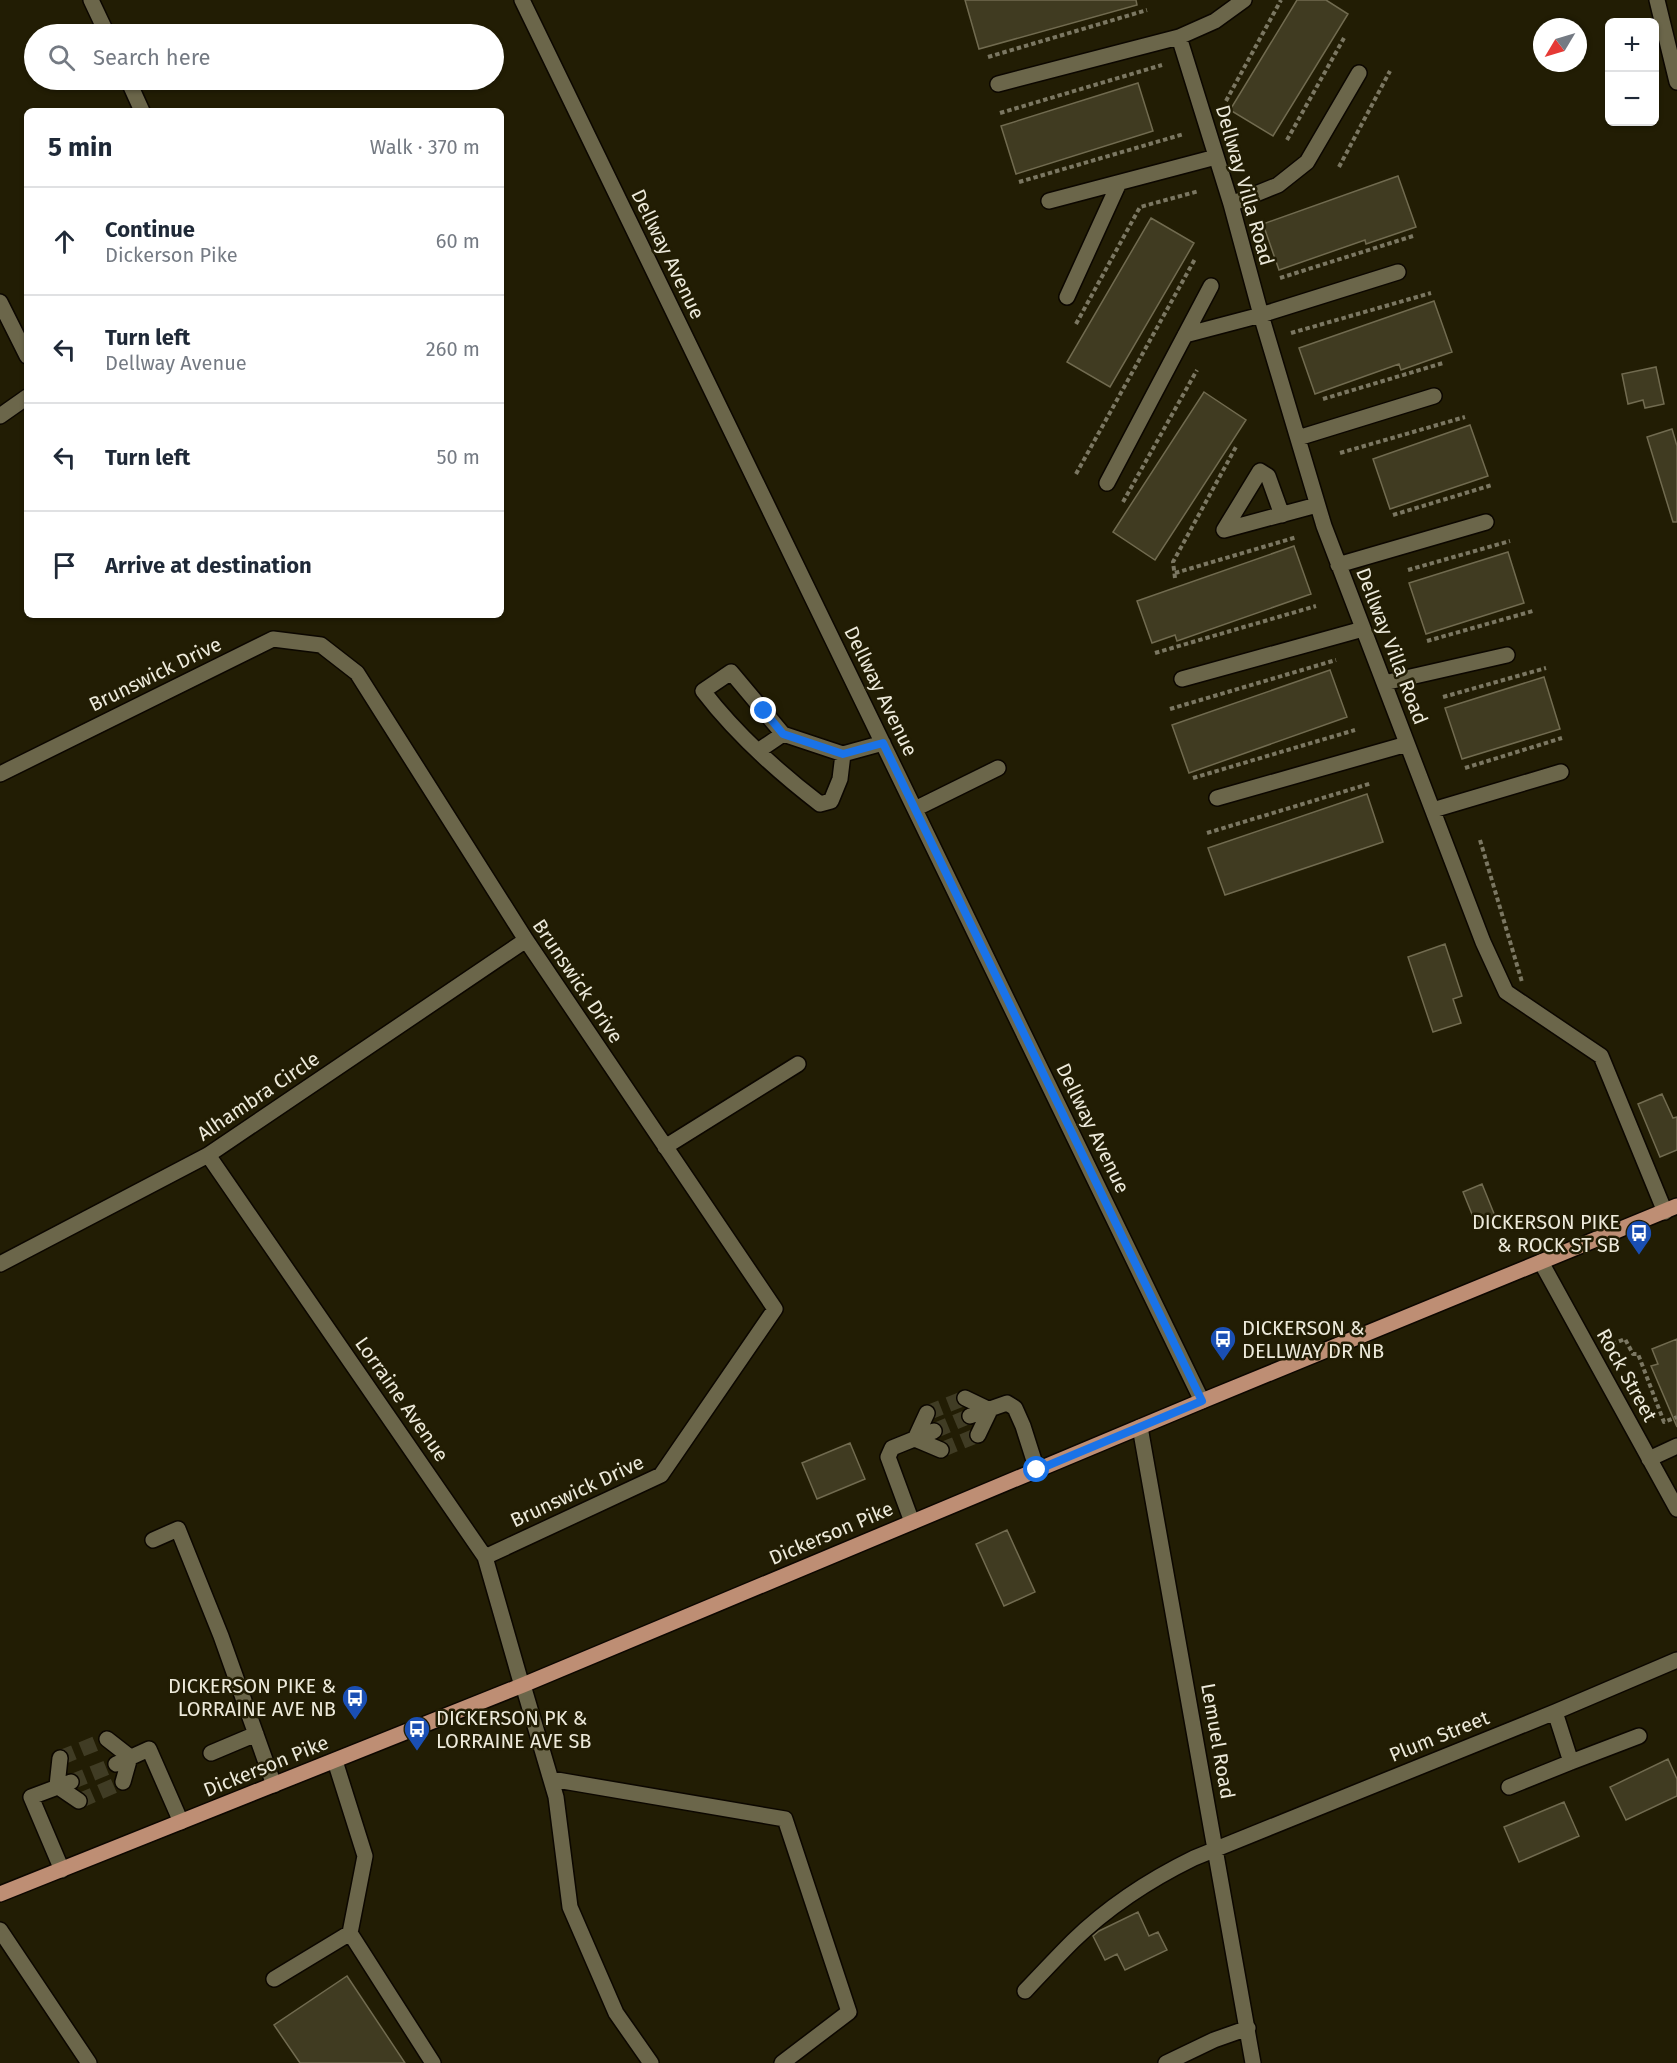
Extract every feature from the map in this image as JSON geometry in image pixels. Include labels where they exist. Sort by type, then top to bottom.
[{"type":"main road","name":"Dickerson Pike","points":[[0,1894],[523,1685],[1140,1426],[1671,1209]]},
{"type":"street","points":[[91,0],[102,24]]},
{"type":"street","name":"Dellway Avenue","points":[[522,0],[1202,1401]]},
{"type":"street","points":[[998,84],[1179,37],[1215,21],[1244,0]]},
{"type":"street","points":[[1657,0],[1677,82]]},
{"type":"street","name":"Dellway Villa Road","points":[[1179,37],[1317,505],[1338,565],[1484,942],[1506,992],[1601,1056],[1671,1209]]},
{"type":"street","points":[[1230,204],[1278,185],[1307,162],[1359,72]]},
{"type":"street","points":[[133,90],[141,108]]},
{"type":"street","points":[[1048,201],[1216,158]]},
{"type":"street","points":[[1067,297],[1119,183]]},
{"type":"street","points":[[1185,335],[1260,315],[1398,272]]},
{"type":"street","points":[[1107,483],[1211,286]]},
{"type":"street","points":[[0,302],[24,350]]},
{"type":"street","points":[[1298,438],[1434,396]]},
{"type":"street","points":[[0,416],[24,399]]},
{"type":"street","points":[[1282,515],[1317,505]]},
{"type":"street","points":[[1338,565],[1486,522]]},
{"type":"street","points":[[1182,679],[1363,629]]},
{"type":"street","name":"Brunswick Drive","points":[[0,774],[273,639],[321,645],[357,673],[525,940],[775,1309],[661,1475],[485,1557]]},
{"type":"street","points":[[1384,683],[1507,655]]},
{"type":"street","points":[[843,754],[840,779],[831,801],[820,804],[790,780],[723,717],[703,691],[731,672],[783,734],[843,754],[883,743]]},
{"type":"street","points":[[759,751],[783,734]]},
{"type":"street","points":[[1217,798],[1407,744]]},
{"type":"street","points":[[915,809],[998,768]]},
{"type":"street","points":[[1433,810],[1561,772]]},
{"type":"street","name":"Alhambra Circle","points":[[0,1263],[208,1155],[525,940]]},
{"type":"street","points":[[665,1147],[798,1064]]},
{"type":"street","name":"Lorraine Avenue","points":[[208,1155],[485,1557],[556,1797],[570,1907],[616,2013],[651,2063]]},
{"type":"street","name":"Rock Street","points":[[1541,1262],[1677,1509]]},
{"type":"street","points":[[965,1398],[990,1410]]},
{"type":"street","points":[[970,1416],[1007,1403],[1016,1408],[1037,1470]]},
{"type":"street","points":[[978,1435],[990,1410]]},
{"type":"street","points":[[915,1439],[927,1413]]},
{"type":"street","name":"Lemuel Road","points":[[1140,1426],[1253,2063]]},
{"type":"street","points":[[912,1522],[888,1457],[892,1448],[934,1431]]},
{"type":"street","points":[[915,1439],[942,1450]]},
{"type":"street","points":[[1649,1459],[1677,1446]]},
{"type":"street","points":[[153,1540],[178,1529],[221,1636],[274,1785]]},
{"type":"street","name":"Plum Street","points":[[1025,1991],[1075,1940],[1133,1893],[1169,1870],[1677,1660]]},
{"type":"street","points":[[1555,1712],[1572,1762]]},
{"type":"street","points":[[211,1752],[256,1734]]},
{"type":"street","points":[[1509,1787],[1639,1736]]},
{"type":"street","points":[[107,1739],[130,1757]]},
{"type":"street","points":[[116,1764],[149,1749],[181,1822]]},
{"type":"street","points":[[123,1782],[130,1757]]},
{"type":"street","points":[[60,1758],[64,1784],[79,1801]]},
{"type":"street","points":[[335,1761],[365,1856],[350,1933],[433,2063]]},
{"type":"street","points":[[551,1779],[785,1819],[849,2012],[782,2063]]},
{"type":"street","points":[[62,1870],[31,1797],[64,1784]]},
{"type":"street","points":[[0,1930],[89,2063]]},
{"type":"street","points":[[274,1979],[350,1933]]},
{"type":"street","points":[[1166,2063],[1214,2040],[1248,2028]]},
{"type":"path","points":[[1226,101],[1281,0]]},
{"type":"path","points":[[988,57],[1147,10]]},
{"type":"path","points":[[1287,140],[1344,38]]},
{"type":"path","points":[[1000,113],[1162,65]]},
{"type":"path","points":[[1339,166],[1390,71]]},
{"type":"path","points":[[1019,182],[1184,135]]},
{"type":"path","points":[[1076,324],[1140,207],[1199,191]]},
{"type":"path","points":[[1280,278],[1413,236]]},
{"type":"path","points":[[1076,474],[1195,259]]},
{"type":"path","points":[[1291,333],[1431,293]]},
{"type":"path","points":[[1323,399],[1443,363]]},
{"type":"path","points":[[1123,502],[1197,370]]},
{"type":"path","points":[[1340,453],[1465,417]]},
{"type":"path","points":[[1237,445],[1173,562],[1175,575],[1297,537]]},
{"type":"path","points":[[1393,515],[1492,485]]},
{"type":"path","points":[[1408,570],[1510,541]]},
{"type":"path","points":[[1155,653],[1316,606]]},
{"type":"path","points":[[1427,641],[1533,611]]},
{"type":"path","points":[[1170,709],[1335,660]]},
{"type":"path","points":[[1443,697],[1546,668]]},
{"type":"path","points":[[1193,778],[1355,730]]},
{"type":"path","points":[[1464,768],[1562,738]]},
{"type":"path","points":[[1207,833],[1372,783]]},
{"type":"path","points":[[1480,840],[1522,982]]},
{"type":"path","points":[[1604,1347],[1625,1339],[1633,1354],[1638,1354],[1664,1422],[1677,1417]]},
{"type":"building","points":[[965,0],[1136,0],[1137,5],[979,49]]},
{"type":"building","points":[[1297,0],[1326,0],[1348,14],[1273,136],[1230,110]]},
{"type":"building","points":[[1138,83],[1153,131],[1016,174],[1001,126]]},
{"type":"building","points":[[1398,176],[1416,227],[1366,244],[1365,240],[1279,270],[1263,224]]},
{"type":"building","points":[[1151,218],[1194,243],[1110,387],[1067,362]]},
{"type":"building","points":[[1434,301],[1452,352],[1401,370],[1399,364],[1315,394],[1299,348]]},
{"type":"building","points":[[1656,367],[1664,404],[1645,408],[1643,400],[1628,404],[1622,374]]},
{"type":"building","points":[[1204,392],[1246,420],[1155,560],[1113,532]]},
{"type":"building","points":[[1470,425],[1488,476],[1390,509],[1373,459]]},
{"type":"building","points":[[1672,429],[1677,446],[1677,522],[1673,522],[1647,437]]},
{"type":"building","points":[[1294,546],[1311,594],[1177,641],[1175,635],[1152,643],[1137,601]]},
{"type":"building","points":[[1508,552],[1524,603],[1426,634],[1409,583]]},
{"type":"building","points":[[1330,670],[1347,717],[1189,773],[1172,725]]},
{"type":"building","points":[[1544,677],[1560,729],[1462,759],[1445,708]]},
{"type":"building","points":[[1367,794],[1383,842],[1225,895],[1208,848]]},
{"type":"building","points":[[1445,944],[1462,996],[1453,999],[1461,1023],[1433,1032],[1408,957]]},
{"type":"building","points":[[1662,1094],[1673,1118],[1677,1117],[1677,1150],[1660,1157],[1638,1104]]},
{"type":"building","points":[[1482,1184],[1495,1216],[1476,1224],[1463,1192]]},
{"type":"building","points":[[1677,1339],[1677,1427],[1651,1366],[1658,1364],[1652,1349]]},
{"type":"building","points":[[850,1443],[865,1479],[817,1499],[802,1463]]},
{"type":"building","points":[[1007,1530],[1035,1592],[1004,1606],[976,1544]]},
{"type":"building","points":[[1668,1759],[1677,1779],[1677,1796],[1626,1820],[1610,1787]]},
{"type":"building","points":[[1564,1802],[1579,1836],[1519,1862],[1504,1827]]},
{"type":"building","points":[[1138,1912],[1149,1936],[1158,1932],[1167,1950],[1125,1970],[1117,1954],[1105,1960],[1093,1936]]},
{"type":"building","points":[[347,1976],[405,2063],[300,2063],[274,2025]]},
{"type":"tunnel","points":[[927,1413],[965,1398]]},
{"type":"tunnel","points":[[934,1431],[970,1416]]},
{"type":"tunnel","points":[[941,1450],[978,1435]]},
{"type":"tunnel","points":[[60,1758],[107,1739]]},
{"type":"tunnel","points":[[71,1782],[116,1764]]},
{"type":"tunnel","points":[[79,1801],[123,1782]]},
{"type":"place","name":"DICKERSON PIKE & ROCK ST SB","points":[[1639,1256]]},
{"type":"place","name":"DICKERSON & DELLWAY DR NB","points":[[1223,1362]]},
{"type":"place","name":"DICKERSON PIKE & LORRAINE AVE NB","points":[[355,1721]]},
{"type":"place","name":"DICKERSON PK & LORRAINE AVE SB","points":[[417,1752]]},
{"type":"route","points":[[764,711],[783,734],[843,754],[883,743],[1202,1401],[1037,1470]]}]
